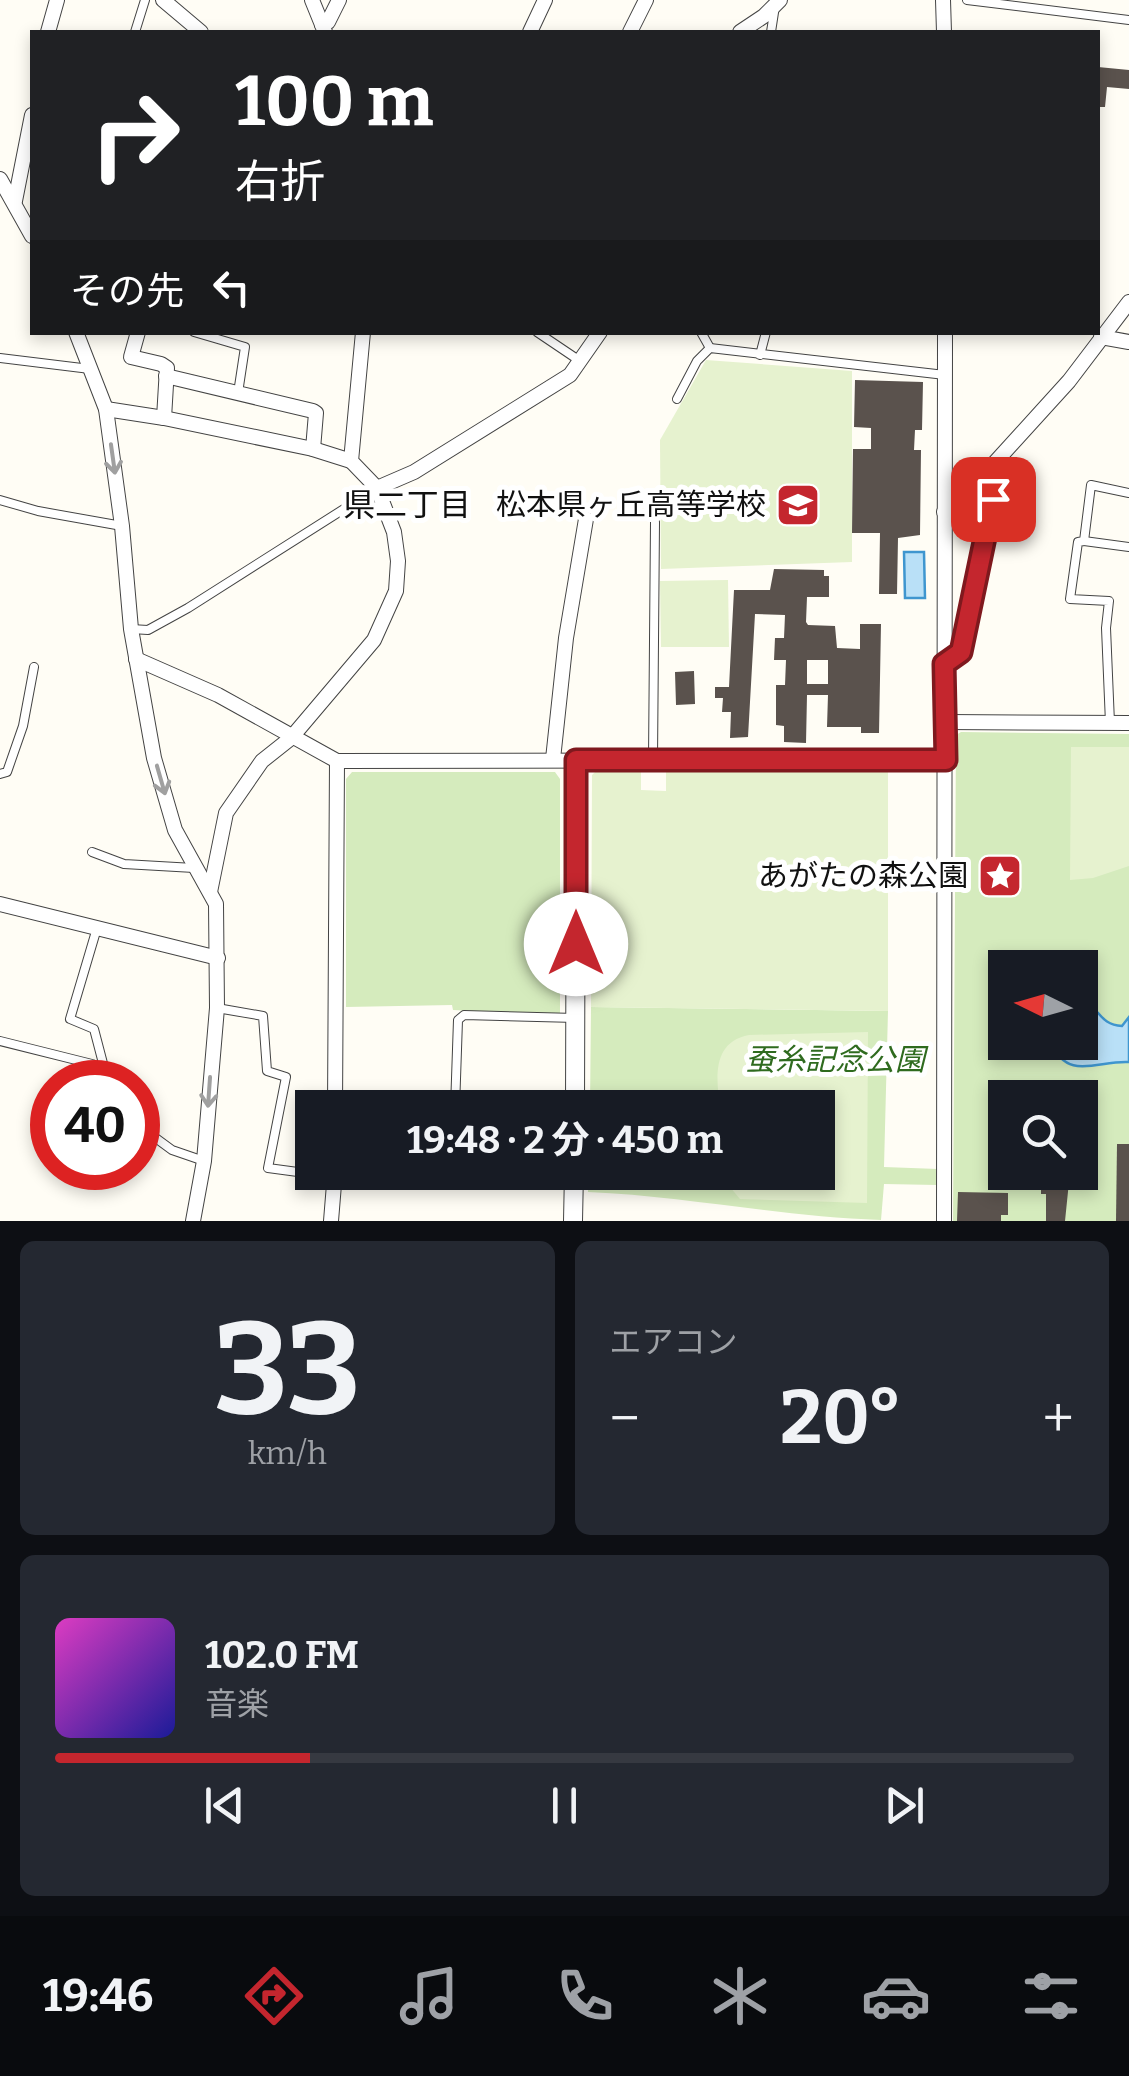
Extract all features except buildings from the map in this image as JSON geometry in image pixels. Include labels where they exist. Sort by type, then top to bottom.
[{"type":"street","points":[[49,30],[57,0]]},
{"type":"street","points":[[162,0],[199,30]]},
{"type":"street","points":[[312,0],[324,29]]},
{"type":"street","points":[[324,29],[339,0]]},
{"type":"street","points":[[531,30],[545,0]]},
{"type":"street","points":[[631,30],[646,0]]},
{"type":"street","points":[[943,0],[944,30]]},
{"type":"street","points":[[743,30],[777,3]]},
{"type":"street","points":[[14,202],[30,125]]},
{"type":"street","points":[[0,179],[30,232]]},
{"type":"street","points":[[944,512],[980,479],[1069,381],[1129,302]]},
{"type":"street","points":[[77,335],[106,409],[131,629],[154,758],[175,830],[216,904],[217,1008],[204,1160],[193,1221]]},
{"type":"street","points":[[137,335],[131,357],[166,368],[164,418]]},
{"type":"street","points":[[350,460],[363,335]]},
{"type":"street","points":[[378,488],[414,472],[570,375],[598,335]]},
{"type":"street","points":[[944,1221],[945,335]]},
{"type":"street","points":[[1100,337],[1129,342]]},
{"type":"street","points":[[166,376],[313,411],[313,449]]},
{"type":"street","points":[[106,409],[313,449],[350,460],[378,488],[394,532],[398,561],[396,591],[374,640],[291,738],[262,761],[226,812],[210,892]]},
{"type":"street","points":[[553,759],[566,638],[586,519]]},
{"type":"street","points":[[136,659],[218,695],[336,761],[946,760]]},
{"type":"street","points":[[947,722],[1129,724]]},
{"type":"street","points":[[574,1090],[576,760]]},
{"type":"street","points":[[336,761],[336,1090]]},
{"type":"street","points":[[0,904],[218,958]]},
{"type":"street","points":[[332,1221],[334,1190]]},
{"type":"street","points":[[573,1221],[574,1190]]},
{"type":"lane","points":[[136,30],[145,0]]},
{"type":"lane","points":[[968,0],[1129,20]]},
{"type":"lane","points":[[771,30],[777,3]]},
{"type":"lane","points":[[205,335],[246,346],[238,393]]},
{"type":"lane","points":[[541,335],[580,361]]},
{"type":"lane","points":[[702,335],[710,348]]},
{"type":"lane","points":[[760,355],[765,335]]},
{"type":"lane","points":[[710,348],[944,375]]},
{"type":"lane","points":[[677,398],[696,361],[710,348]]},
{"type":"lane","points":[[0,358],[91,370]]},
{"type":"lane","points":[[944,664],[961,652],[993,499],[980,479]]},
{"type":"lane","points":[[1084,541],[1092,485],[1129,493]]},
{"type":"lane","points":[[131,629],[148,630],[188,608],[378,488]]},
{"type":"lane","points":[[0,500],[122,526]]},
{"type":"lane","points":[[653,759],[656,522]]},
{"type":"lane","points":[[1110,723],[1106,628],[1109,602],[1070,599],[1078,542],[1129,547]]},
{"type":"lane","points":[[0,774],[7,772],[23,726],[34,667]]},
{"type":"lane","points":[[92,852],[124,864],[194,868]]},
{"type":"lane","points":[[97,928],[70,1019],[94,1029],[102,1060]]},
{"type":"lane","points":[[217,1008],[263,1016],[267,1072],[286,1078],[268,1168],[295,1171]]},
{"type":"lane","points":[[456,1090],[458,1020],[464,1015],[576,1018]]},
{"type":"lane","points":[[0,1041],[66,1060]]},
{"type":"lane","points":[[160,1141],[172,1150],[204,1160]]},
{"type":"green space","points":[[706,360],[852,371],[852,562],[661,569],[660,440]]},
{"type":"green space","points":[[728,580],[729,647],[661,647],[660,581]]},
{"type":"green space","points":[[1129,734],[1129,1221],[953,1221],[956,735]]},
{"type":"green space","points":[[1071,747],[1129,747],[1129,866],[1093,878],[1070,880]]},
{"type":"green space","points":[[888,768],[888,1011],[591,1007],[592,775],[597,770],[641,770],[641,790],[666,791],[666,769]]},
{"type":"green space","points":[[352,772],[555,772],[560,779],[560,1015],[453,1010],[452,1005],[346,1007],[346,779]]},
{"type":"green space","name":"蚕糸記念公園","points":[[591,1007],[888,1011],[884,1167],[938,1169],[937,1185],[884,1184],[881,1220],[588,1192],[835,1190],[835,1090],[590,1090]]},
{"type":"green space","points":[[868,1032],[867,1203],[740,1199],[732,1190],[835,1190],[835,1090],[719,1090],[723,1053],[728,1045],[749,1035]]},
{"type":"water","points":[[904,552],[924,552],[925,598],[905,598]]},
{"type":"water","points":[[1098,1014],[1122,1026],[1129,1017],[1129,1062],[1075,1066],[1064,1060],[1098,1060]]},
{"type":"place","name":"松本県ヶ丘高等学校","points":[[798,505]]},
{"type":"place","name":"あがたの森公園","points":[[1000,876]]},
{"type":"district","name":"県二丁目","points":[[407,505]]},
{"type":"route","points":[[576,944],[576,760],[946,760],[944,664],[961,652],[993,499]]}]
